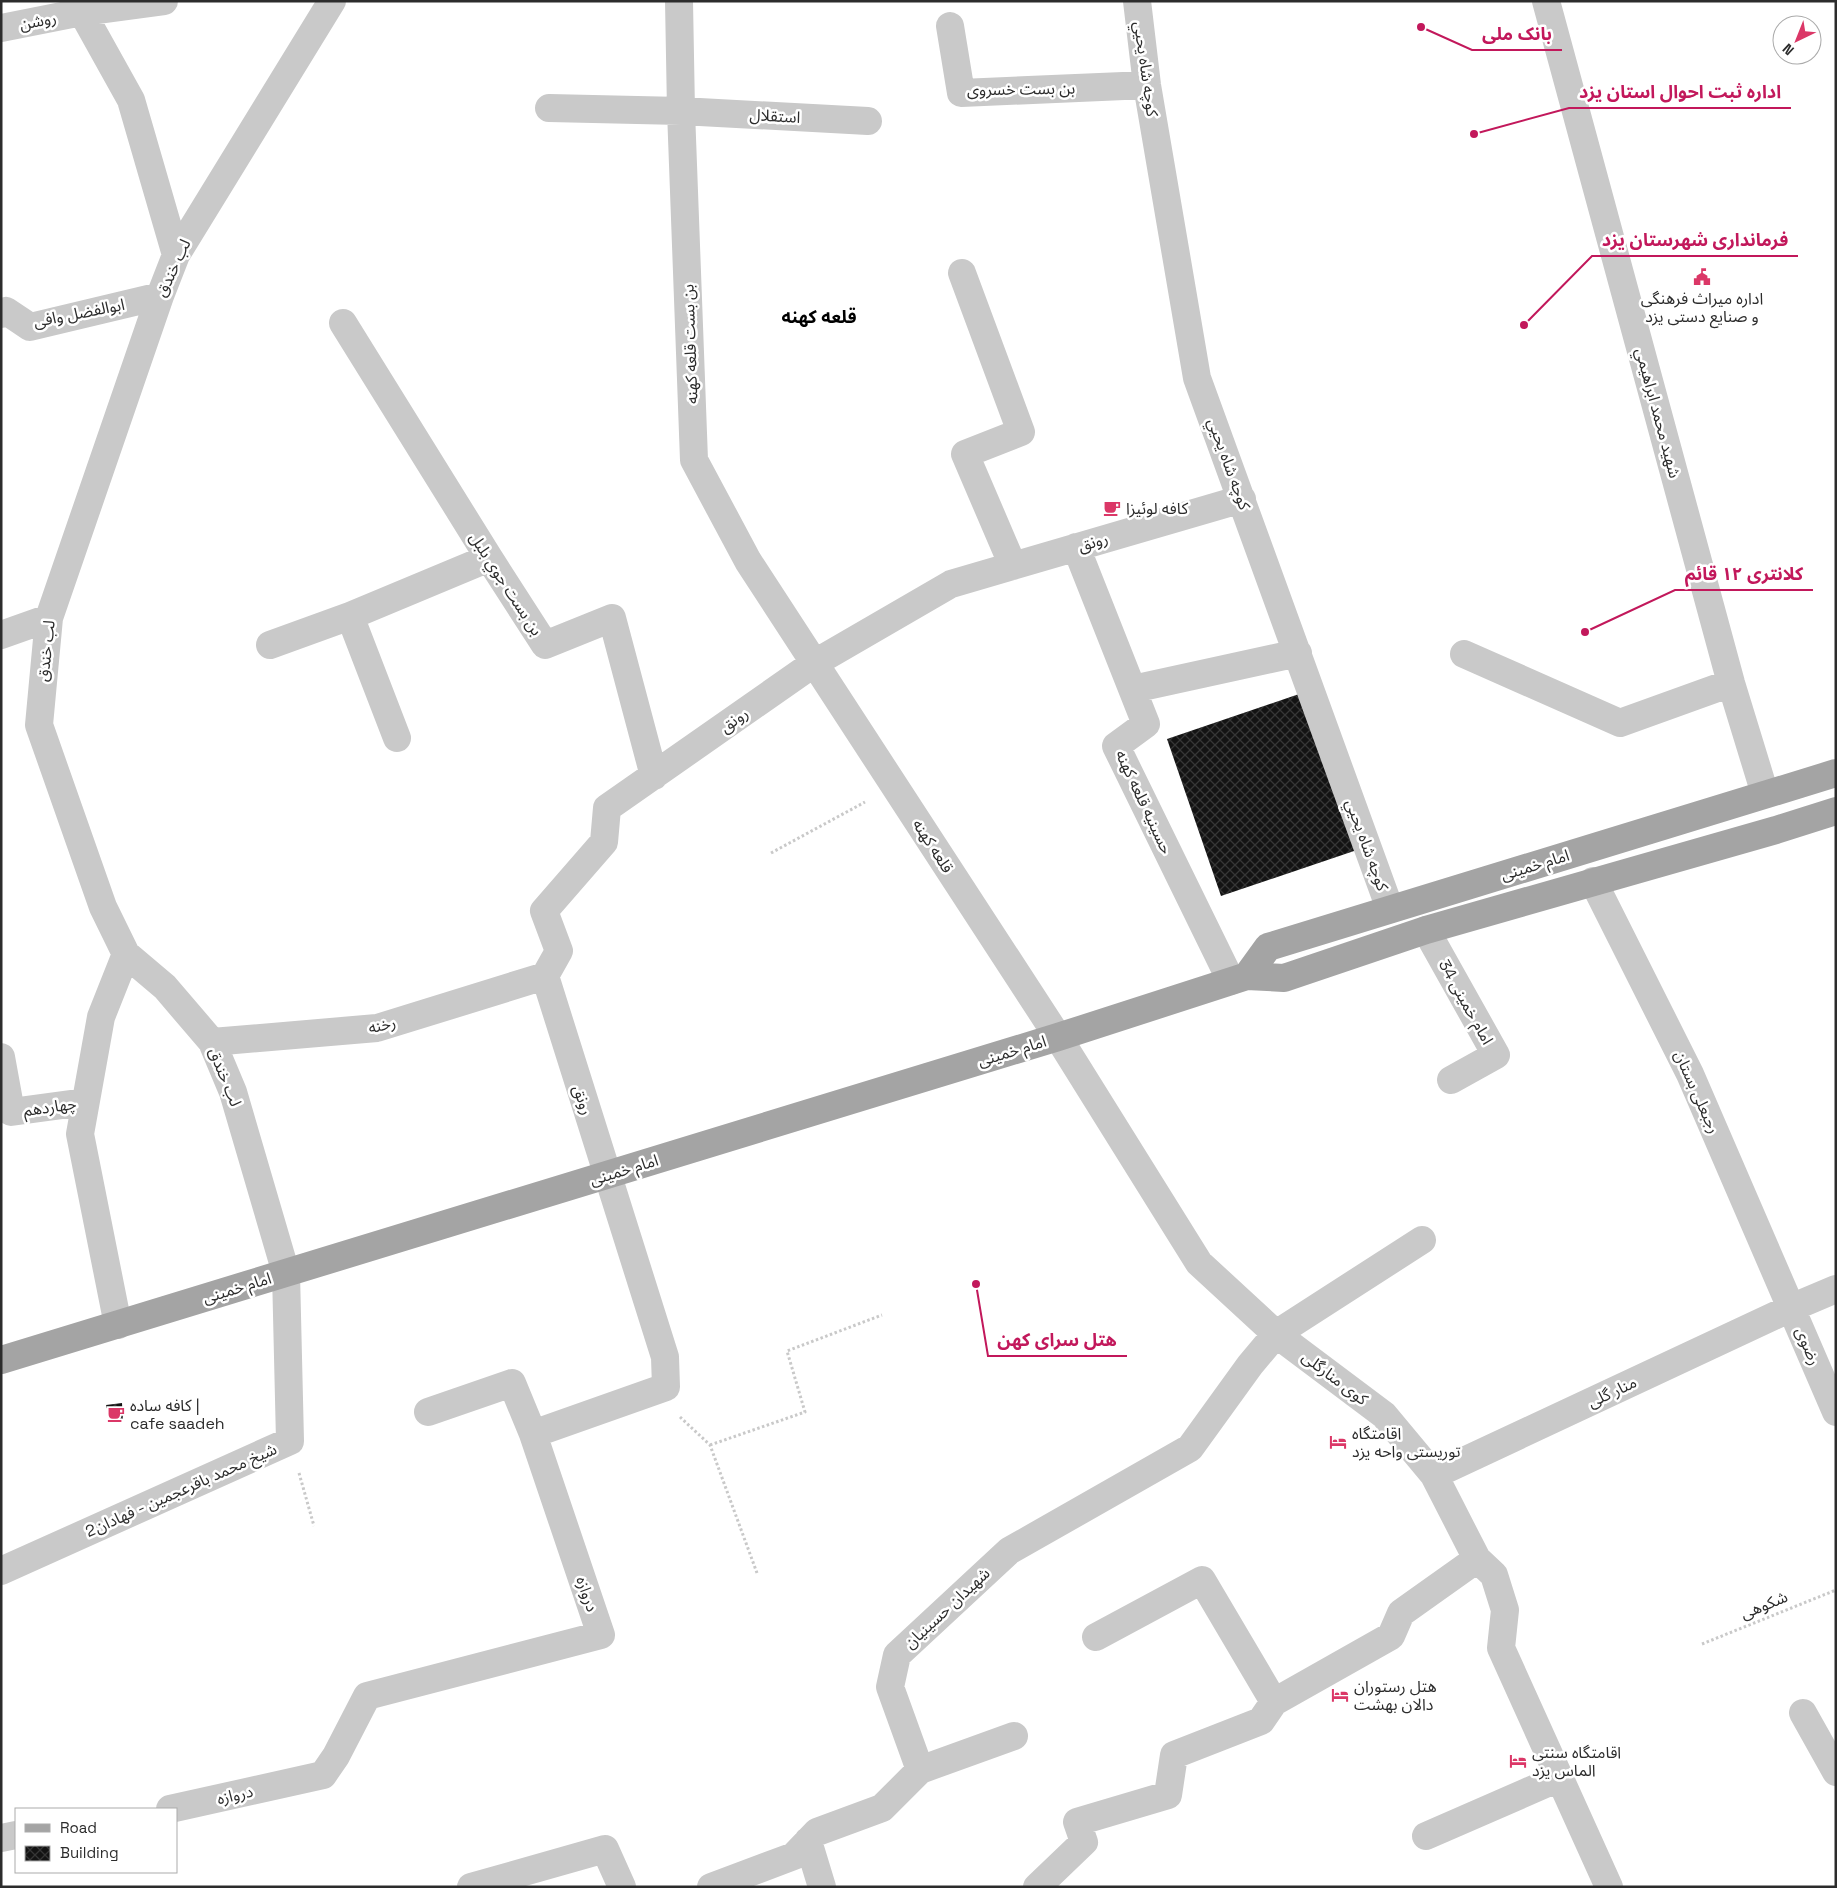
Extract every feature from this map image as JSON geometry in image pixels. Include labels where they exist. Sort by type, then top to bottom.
[{"type":"main road","name":"امام خمینی","points":[[1239,978],[1268,947],[1836,773]]},
{"type":"main road","points":[[1765,794],[1776,830]]},
{"type":"main road","name":"امام خمینی","points":[[1,1360],[1058,1037],[1239,978],[1284,978],[1426,930],[1776,830],[1836,810]]},
{"type":"street","name":"روشن","points":[[1,28],[82,12],[164,1]]},
{"type":"street","name":"لب خندق","points":[[286,1273],[233,1092],[212,1042],[165,987],[126,954],[103,907],[38,726],[49,618],[160,296],[176,255],[332,1]]},
{"type":"street","name":"بن بست قلعه کهنه","points":[[679,1],[681,111],[694,460],[748,561],[811,660]]},
{"type":"street","name":"کوچه شاه يحيي","points":[[1137,1],[1147,85],[1197,378],[1390,909]]},
{"type":"street","name":"شهيد محمد ابراهيمي","points":[[1546,1],[1732,683],[1765,794]]},
{"type":"street","points":[[82,12],[131,100],[176,255]]},
{"type":"street","name":"بن بست خسروی","points":[[950,26],[961,93],[1147,85]]},
{"type":"street","name":"استقلال","points":[[548,108],[681,111],[868,121]]},
{"type":"street","points":[[962,274],[1021,432],[965,454],[1013,566]]},
{"type":"street","name":"ابوالفضل وافی","points":[[3,308],[30,327],[160,296]]},
{"type":"street","name":"بن بست جوي بلبل","points":[[343,323],[545,645],[612,618],[654,776]]},
{"type":"street","name":"رونق","points":[[606,1176],[545,976],[559,951],[544,912],[604,842],[607,808],[654,776],[811,660],[951,584],[1242,499]]},
{"type":"street","name":"حسينيه قلعه کهنه","points":[[1076,547],[1146,724],[1116,746],[1239,978]]},
{"type":"street","points":[[270,645],[350,616],[489,558]]},
{"type":"street","points":[[350,616],[398,738]]},
{"type":"street","points":[[1,634],[49,618]]},
{"type":"street","points":[[1133,689],[1298,653]]},
{"type":"street","points":[[1464,654],[1620,723],[1732,683]]},
{"type":"street","name":"قلعه کهنه","points":[[811,660],[1058,1037]]},
{"type":"street","name":"رجبعلی بستان","points":[[1593,881],[1690,1074],[1791,1308]]},
{"type":"street","name":"امام خمینی 34","points":[[1426,930],[1496,1054],[1451,1080]]},
{"type":"street","points":[[118,1325],[80,1134],[101,1017],[126,954]]},
{"type":"street","name":"رخنه","points":[[212,1042],[377,1028],[545,976]]},
{"type":"street","name":"کوی منارگلی","points":[[1058,1037],[1199,1263],[1276,1334],[1384,1415],[1434,1475],[1477,1559],[1494,1575],[1505,1610],[1501,1648],[1609,1887]]},
{"type":"street","name":"چهاردهم","points":[[1,1057],[11,1112],[85,1102]]},
{"type":"street","points":[[428,1412],[512,1383],[533,1434],[666,1387],[665,1357],[606,1176]]},
{"type":"street","name":"شهیدان حسینیان","points":[[920,1770],[890,1687],[897,1655],[1009,1551],[1190,1448],[1250,1365],[1276,1334],[1422,1240]]},
{"type":"street","name":"شیخ محمد باقرعجمین - فهادان2","points":[[1,1571],[290,1441],[286,1273]]},
{"type":"street","name":"منار گلی","points":[[1434,1475],[1791,1308],[1836,1289]]},
{"type":"street","name":"رضوی","points":[[1791,1308],[1836,1412]]},
{"type":"street","name":"دروازه","points":[[174,1808],[323,1775],[336,1756],[367,1696],[601,1635],[533,1434]]},
{"type":"street","points":[[1037,1887],[1084,1842],[1077,1822],[1168,1795],[1174,1755],[1261,1721],[1274,1702],[1391,1636],[1401,1613],[1477,1559]]},
{"type":"street","points":[[1096,1637],[1202,1580],[1274,1702]]},
{"type":"street","points":[[1803,1713],[1836,1772]]},
{"type":"street","points":[[711,1887],[794,1856],[817,1832],[882,1808],[920,1770],[1014,1736]]},
{"type":"street","points":[[1426,1836],[1559,1778]]},
{"type":"street","points":[[1,1838],[15,1836]]},
{"type":"street","points":[[808,1841],[822,1887]]},
{"type":"street","points":[[471,1887],[605,1849],[622,1887]]},
{"type":"path","points":[[771,853],[893,786]]},
{"type":"path","points":[[710,1445],[805,1412],[787,1351],[882,1315]]},
{"type":"path","points":[[666,1387],[680,1417],[710,1445],[757,1573]]},
{"type":"path","points":[[290,1441],[314,1526]]},
{"type":"path","name":"شکوهی","points":[[1702,1644],[1836,1590]]},
{"type":"building","points":[[1302,693],[1357,850],[1221,896],[1167,739]]},
{"type":"building","name":"کافه ساده | cafe saadeh","points":[[122,1403],[123,1420],[111,1423],[106,1405]]},
{"type":"place","name":"بانک ملی","points":[[1421,27]]},
{"type":"place","name":"اداره ثبت احوال استان یزد","points":[[1474,134]]},
{"type":"place","name":"اداره میراث فرهنگی و صنایع دستی یزد","points":[[1702,277]]},
{"type":"place","name":"فرمانداری شهرستان یزد","points":[[1524,325]]},
{"type":"place","name":"کافه لوئیزا","points":[[1112,508]]},
{"type":"place","name":"کلانتری ۱۲ قائم","points":[[1585,632]]},
{"type":"place","name":"هتل سرای کهن","points":[[976,1284]]},
{"type":"place","name":"کافه ساده | cafe saadeh","points":[[116,1414]]},
{"type":"place","name":"اقامتگاه توریستی واحه یزد","points":[[1338,1442]]},
{"type":"place","name":"هتل رستوران دالان بهشت","points":[[1340,1695]]},
{"type":"place","name":"اقامتگاه سنتی الماس یزد","points":[[1518,1761]]},
{"type":"district","name":"قلعه کهنه","points":[[819,316]]}]
